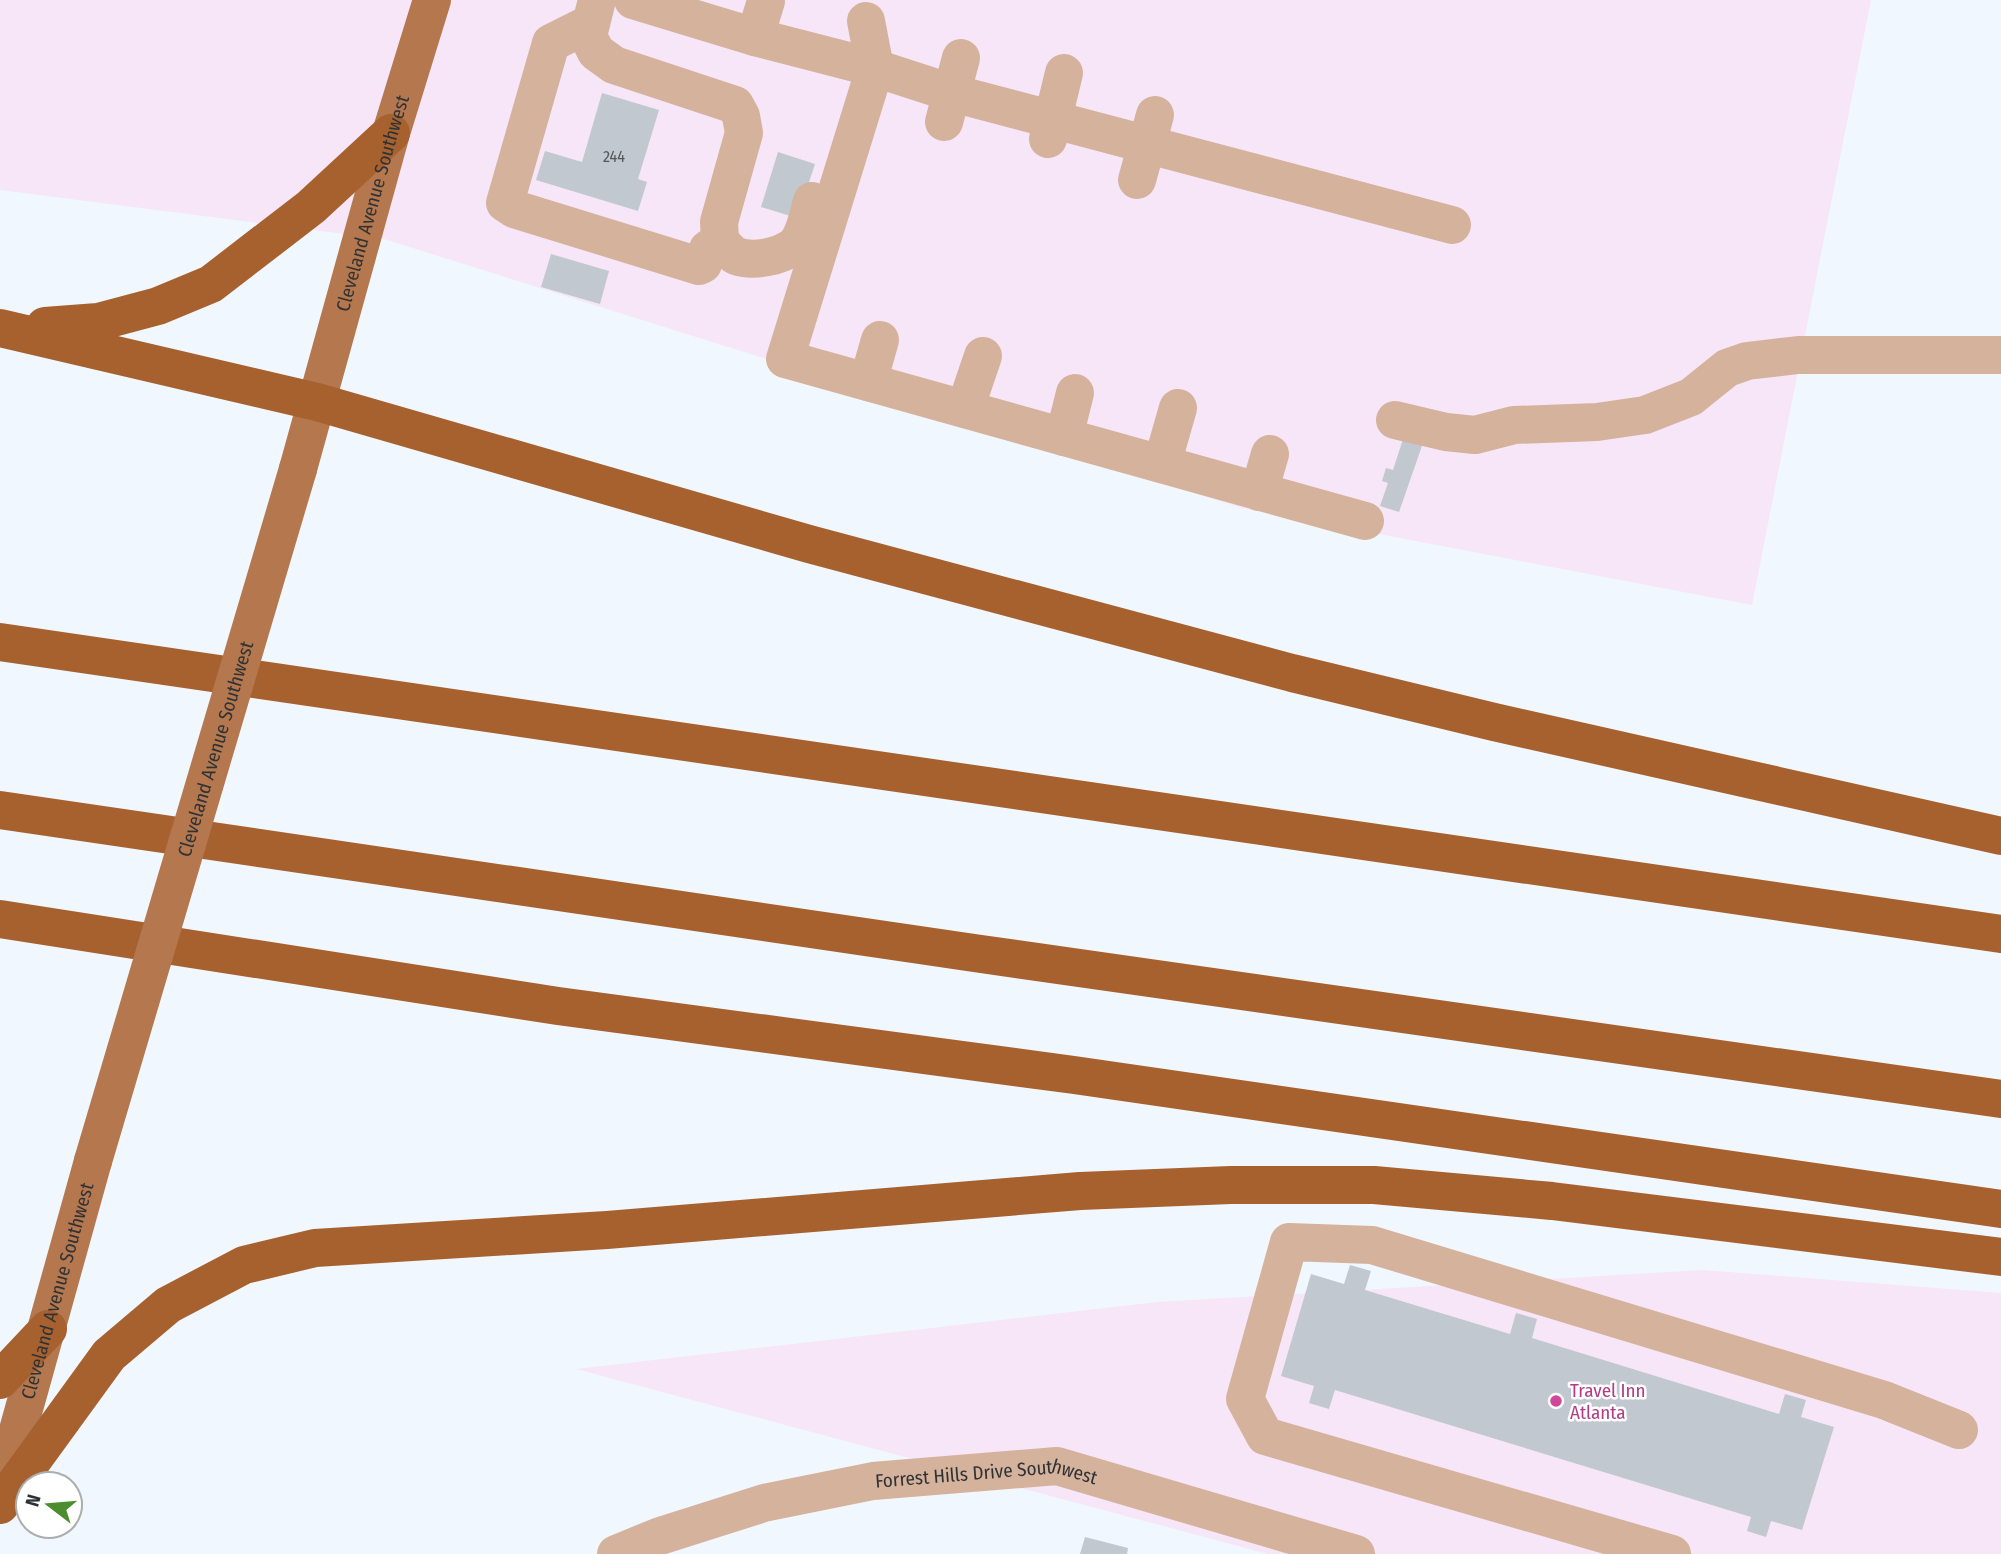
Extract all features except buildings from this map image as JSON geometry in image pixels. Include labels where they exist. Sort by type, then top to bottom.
[{"type":"highway","points":[[6,328],[98,322],[158,306],[211,284],[311,206],[391,133]]},
{"type":"highway","points":[[6,328],[317,402],[809,544],[1280,670],[1494,722],[2001,836]]},
{"type":"highway","points":[[0,642],[2001,934]]},
{"type":"highway","points":[[0,810],[968,952],[2001,1099]]},
{"type":"highway","points":[[0,919],[558,1006],[1074,1075],[2001,1209]]},
{"type":"highway","points":[[0,1505],[109,1355],[168,1305],[243,1265],[315,1248],[607,1230],[1080,1191],[1231,1185],[1374,1185],[1552,1202],[2001,1257]]},
{"type":"highway","points":[[0,1380],[48,1329]]},
{"type":"main road","name":"Cleveland Avenue Southwest","points":[[0,1495],[93,1161],[298,469],[391,133],[432,0]]},
{"type":"street","points":[[633,0],[755,37],[952,91],[1051,130],[1146,146],[1452,225]]},
{"type":"street","points":[[755,37],[766,1]]},
{"type":"street","points":[[594,11],[588,36],[596,52],[614,65],[735,105],[741,116],[744,133],[719,222],[720,241],[734,255],[754,259],[794,246],[803,232],[864,65]]},
{"type":"street","points":[[594,11],[551,43],[505,203],[514,209],[699,267],[703,264],[708,249],[720,241]]},
{"type":"street","points":[[866,21],[864,65],[785,359],[1365,521]]},
{"type":"street","points":[[1051,130],[1065,73]]},
{"type":"street","points":[[868,382],[880,340]]},
{"type":"street","points":[[1395,420],[1447,432],[1475,435],[1514,425],[1597,422],[1645,415],[1691,397],[1727,368],[1747,361],[1798,355],[2001,355]]},
{"type":"street","points":[[965,409],[983,356]]},
{"type":"street","points":[[1065,437],[1075,393]]},
{"type":"street","points":[[1162,464],[1178,408]]},
{"type":"street","points":[[1259,492],[1270,454]]},
{"type":"street","points":[[1672,1554],[1265,1436],[1245,1399],[1289,1242],[1372,1245],[1884,1400],[1959,1430]]},
{"type":"street","name":"Forrest Hills Drive Southwest","points":[[615,1554],[660,1536],[764,1503],[859,1483],[1057,1466],[1356,1554]]},
{"type":"shaded area","points":[[0,0],[1871,0],[1752,605],[1242,508],[384,239],[0,190]]},
{"type":"shaded area","points":[[1703,1270],[2001,1293],[2001,1554],[1268,1554],[576,1369],[1157,1302]]},
{"type":"place","name":"Travel Inn Atlanta","points":[[1556,1401]]}]
